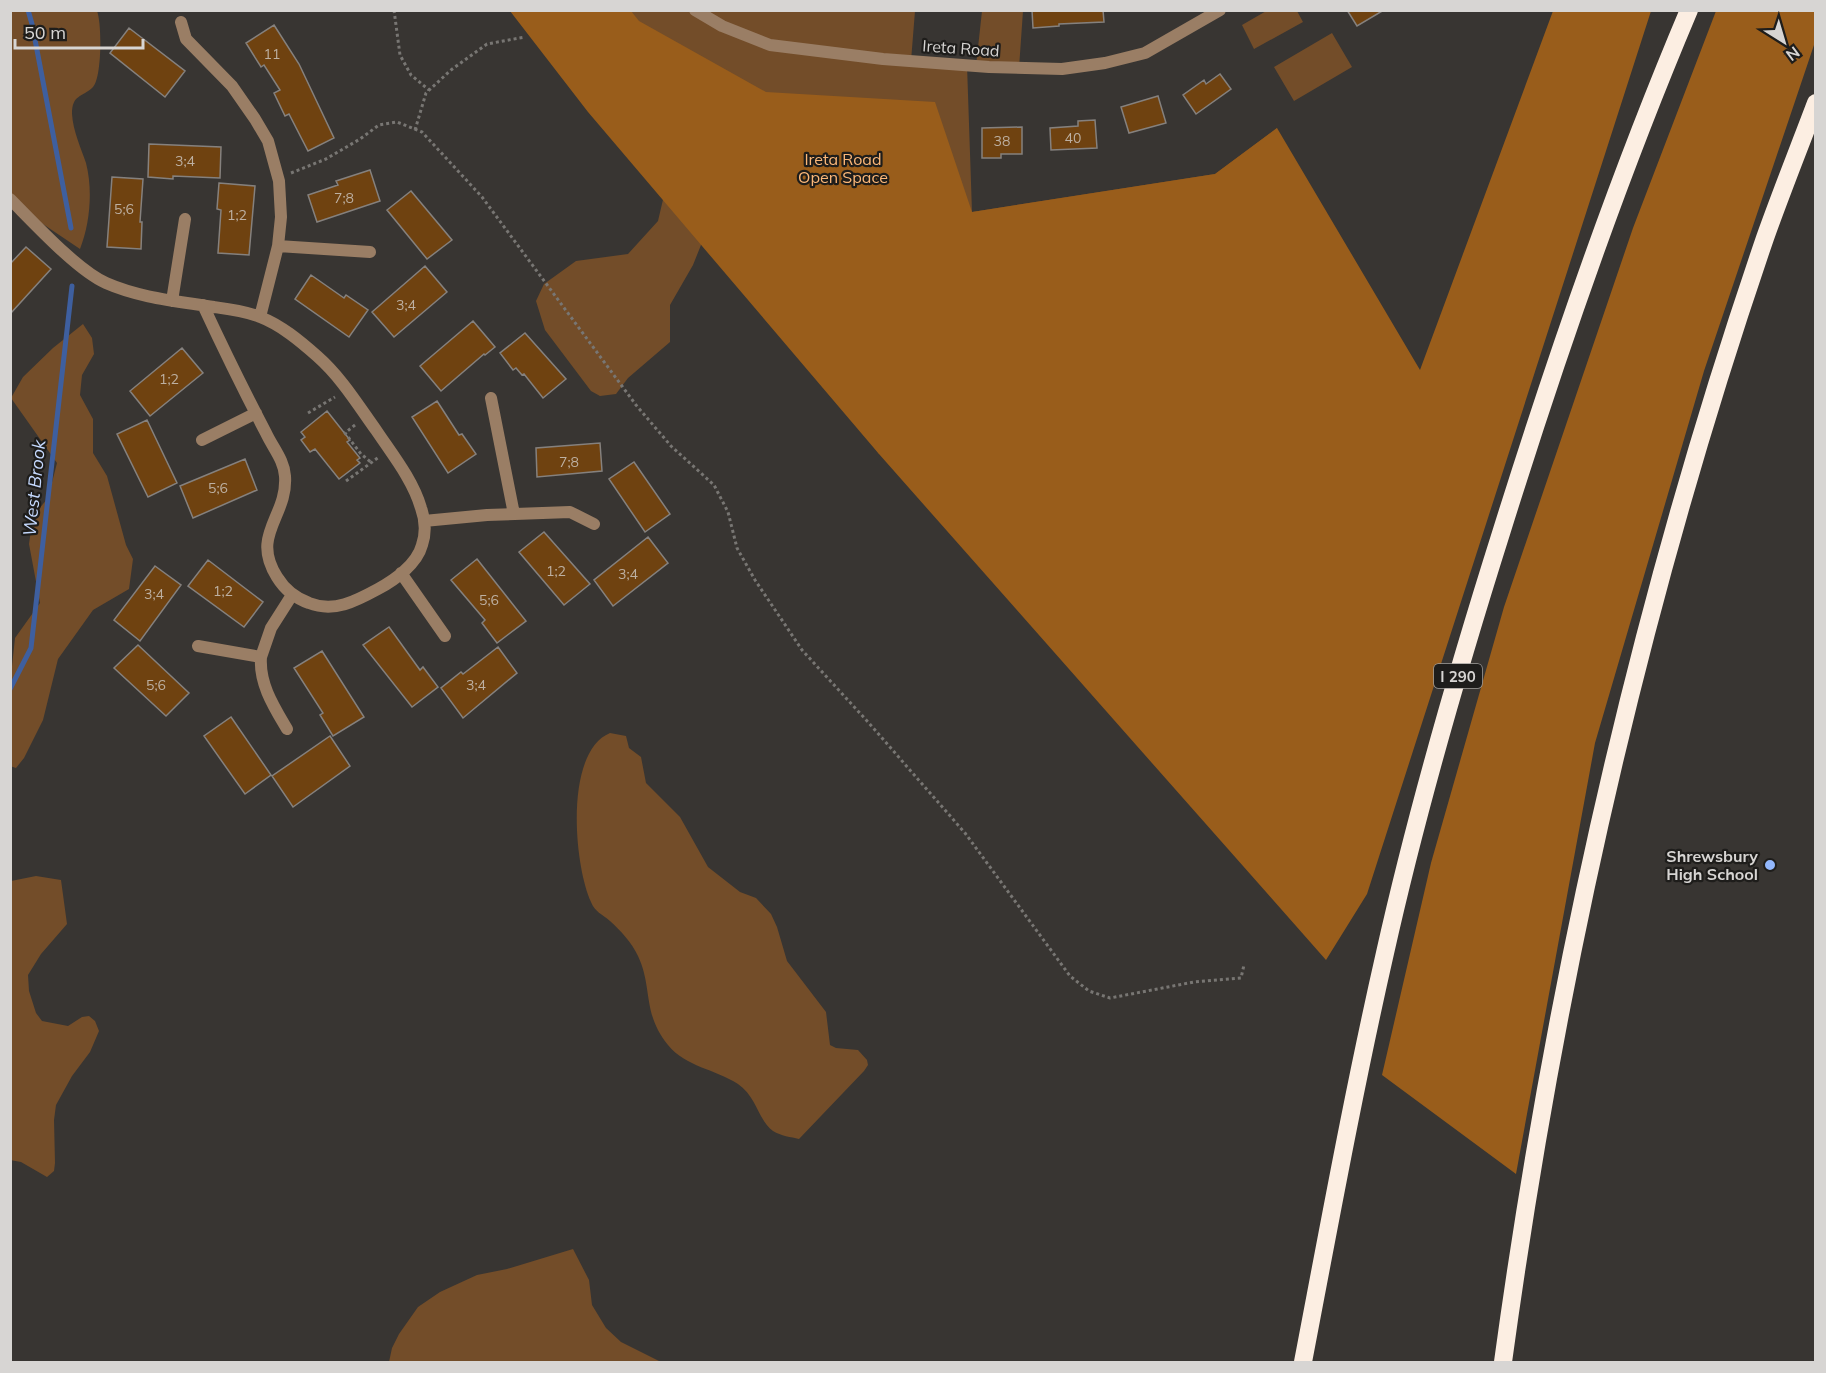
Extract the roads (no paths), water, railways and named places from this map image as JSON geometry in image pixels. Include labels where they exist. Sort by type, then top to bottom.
[{"type":"highway","points":[[1650,108],[1676,10]]},
{"type":"highway","name":"I 290","points":[[1303,1362],[1354,1094],[1386,950],[1429,779],[1474,620],[1537,416],[1611,208],[1689,10]]},
{"type":"highway","points":[[1503,1362],[1531,1178],[1564,996],[1619,742],[1664,568],[1725,361],[1766,235],[1815,103]]},
{"type":"street","name":"Ireta Road","points":[[695,10],[722,26],[770,45],[883,59],[1062,69],[1105,63],[1145,53],[1220,10]]},
{"type":"street","points":[[181,22],[186,39],[232,86],[255,118],[268,141],[278,177],[281,217],[278,246],[260,317]]},
{"type":"street","points":[[12,202],[55,243],[103,281],[151,298],[203,305],[239,311],[260,317],[296,339],[319,357],[340,380],[390,450],[421,506],[424,521],[419,553],[401,573],[381,587],[342,606],[330,608],[317,606],[292,595],[279,580],[269,563],[266,546],[282,502],[285,484],[284,468],[203,305]]},
{"type":"street","points":[[172,301],[185,219]]},
{"type":"street","points":[[278,246],[370,252]]},
{"type":"street","points":[[491,398],[514,514]]},
{"type":"street","points":[[202,440],[256,413]]},
{"type":"street","points":[[424,521],[570,512],[594,524]]},
{"type":"street","points":[[401,573],[445,636]]},
{"type":"street","points":[[287,729],[270,700],[261,670],[261,657],[271,628],[292,595]]},
{"type":"street","points":[[198,646],[261,657]]},
{"type":"waterway","name":"West Brook","points":[[28,10],[71,228]]},
{"type":"waterway","name":"West Brook","points":[[10,689],[31,648],[72,286]]},
{"type":"place","name":"Shrewsbury High School","points":[[1770,865]]},
{"type":"park label","name":"Ireta Road Open Space","points":[[843,168]]}]
